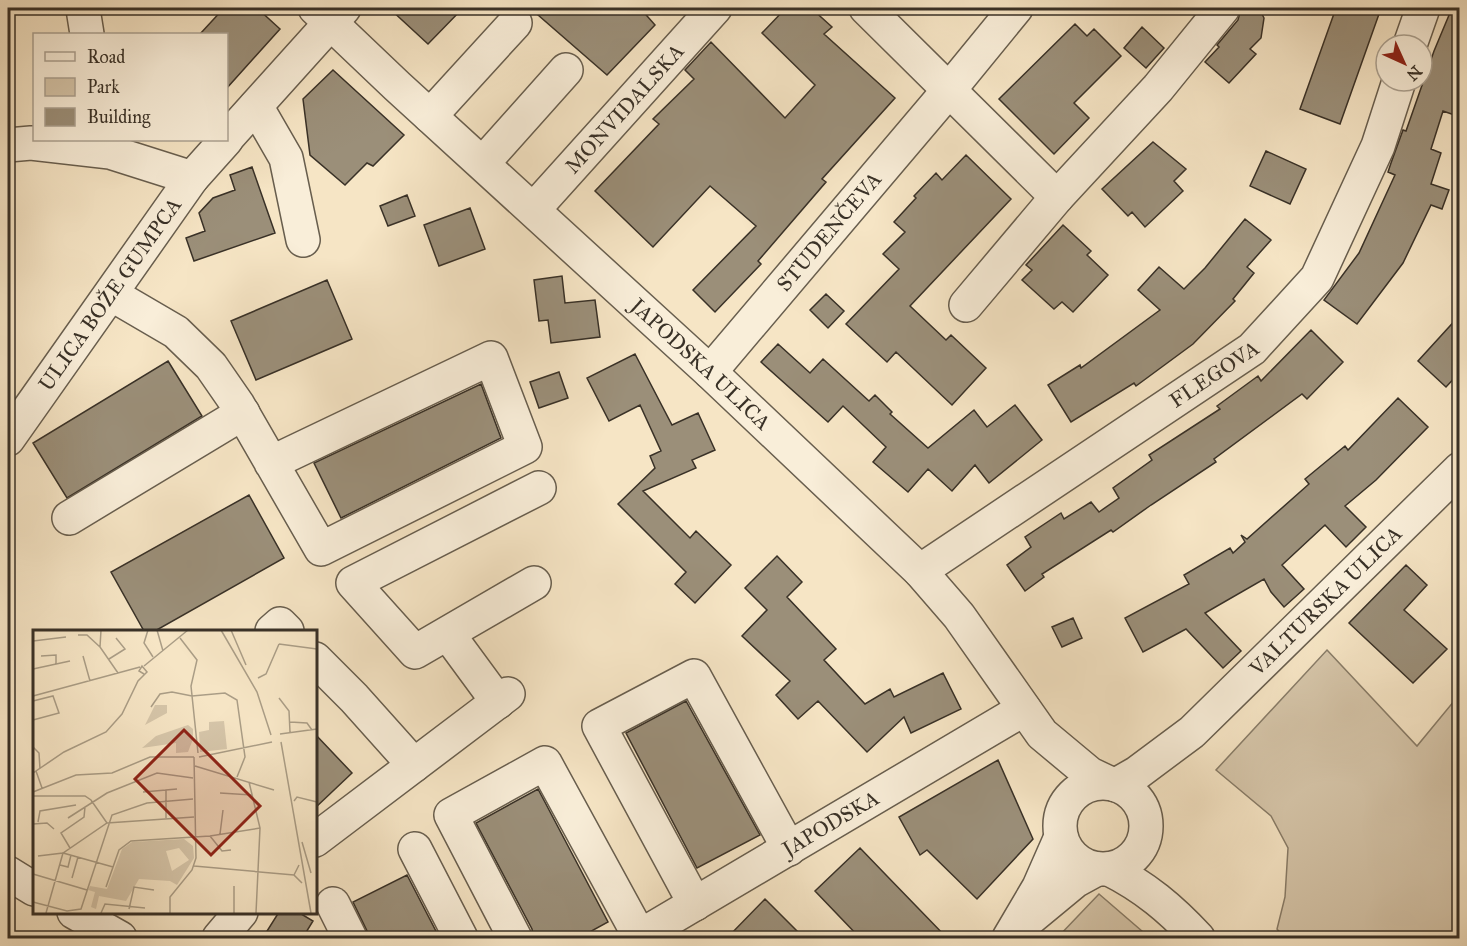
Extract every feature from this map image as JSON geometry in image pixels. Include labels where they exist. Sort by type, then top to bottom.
[{"type":"street","name":"MONVIDALSKA","points":[[534,209],[715,8]]},
{"type":"street","points":[[866,8],[1057,197]]},
{"type":"street","name":"STUDENČEVA","points":[[710,372],[1016,8]]},
{"type":"street","points":[[966,305],[1057,197],[1158,88],[1223,8]]},
{"type":"street","points":[[1414,33],[1423,8]]},
{"type":"street","name":"JAPODSKA ULICA","points":[[228,137],[256,106],[330,12],[430,116],[710,372],[920,571],[959,616],[1033,722],[1090,774],[1112,784]]},
{"type":"street","points":[[430,116],[514,23]]},
{"type":"street","points":[[483,163],[566,70]]},
{"type":"street","name":"FLEGOVA","points":[[920,571],[1252,349],[1317,278],[1378,146],[1395,93]]},
{"type":"street","points":[[256,106],[286,158],[303,240]]},
{"type":"street","name":"JAPODSKA ULICA","points":[[192,178],[224,141]]},
{"type":"street","points":[[8,145],[31,143],[109,146],[192,178]]},
{"type":"street","name":"ULICA BOŽE GUMPCA","points":[[8,439],[192,178]]},
{"type":"street","points":[[111,294],[176,332],[211,366],[243,413],[321,549],[525,447],[491,357],[272,463]]},
{"type":"street","points":[[69,518],[243,413]]},
{"type":"street","name":"VALTURSKA ULICA","points":[[1112,784],[1137,773],[1192,732],[1460,469]]},
{"type":"street","points":[[534,583],[415,652],[352,583],[539,489]]},
{"type":"street","points":[[273,630],[280,624],[286,630]]},
{"type":"street","points":[[316,839],[503,698],[447,634]]},
{"type":"street","points":[[316,660],[354,698],[414,765]]},
{"type":"street","points":[[695,904],[599,726],[694,676],[789,849]]},
{"type":"street","name":"JAPODSKA ULICA","points":[[1033,722],[1062,823]]},
{"type":"street","name":"JAPODSKA","points":[[638,938],[789,849],[1033,722]]},
{"type":"street","name":"VALTURSKA ULICA","points":[[1145,831],[1157,787],[1192,732]]},
{"type":"street","points":[[515,939],[451,815],[545,763],[638,938]]},
{"type":"street","points":[[1011,936],[1039,887],[1070,798],[1081,789],[1094,784],[1112,784],[1128,791],[1137,800],[1143,812],[1148,860],[1188,928]]},
{"type":"street","points":[[1062,823],[1066,848],[1074,858],[1084,866],[1103,869],[1141,886],[1188,928]]},
{"type":"street","points":[[1011,936],[1049,901],[1076,881],[1103,869],[1121,866],[1132,859],[1140,849],[1145,831]]},
{"type":"street","points":[[414,849],[461,939]]},
{"type":"street","points":[[8,873],[33,888]]},
{"type":"street","points":[[333,904],[350,939]]},
{"type":"street","points":[[76,913],[120,939]]},
{"type":"street","points":[[219,939],[240,913]]},
{"type":"green space","points":[[1327,650],[1417,746],[1459,695],[1459,938],[1284,938],[1277,929],[1285,897],[1288,848],[1271,816],[1216,770]]},
{"type":"green space","points":[[1099,894],[1150,938],[1057,938]]},
{"type":"building","points":[[224,8],[257,8],[280,29],[228,87],[228,33],[201,33]]},
{"type":"building","points":[[389,8],[463,8],[428,44]]},
{"type":"building","points":[[530,8],[640,8],[655,25],[607,75]]},
{"type":"building","points":[[786,8],[811,8],[832,27],[824,34],[895,98],[822,179],[826,182],[758,261],[761,264],[715,312],[693,290],[756,226],[710,186],[653,247],[595,191],[659,124],[653,119],[694,79],[685,70],[711,42],[785,118],[815,85],[762,33]]},
{"type":"building","points":[[1241,8],[1259,8],[1264,18],[1261,38],[1250,49],[1256,54],[1229,83],[1205,62],[1238,20]]},
{"type":"building","points":[[1336,8],[1360,8],[1379,14],[1340,124],[1300,109]]},
{"type":"building","points":[[1452,8],[1460,8],[1460,117],[1443,111],[1431,149],[1441,153],[1431,184],[1449,190],[1442,209],[1431,205],[1403,263],[1357,324],[1324,300],[1359,253],[1395,175],[1388,172],[1419,93],[1434,93],[1434,51]]},
{"type":"building","points":[[1075,24],[1087,36],[1094,29],[1121,56],[1074,103],[1089,118],[1054,154],[999,99]]},
{"type":"building","points":[[1142,27],[1164,48],[1146,68],[1124,48]]},
{"type":"building","points":[[333,70],[404,135],[373,166],[367,163],[345,185],[310,155],[303,99]]},
{"type":"building","points":[[1153,142],[1186,169],[1174,181],[1183,191],[1145,227],[1132,212],[1128,216],[1102,189]]},
{"type":"building","points":[[1266,151],[1306,169],[1290,204],[1250,186]]},
{"type":"building","points":[[966,155],[1011,199],[910,306],[946,340],[951,335],[986,368],[952,405],[896,352],[887,362],[846,324],[899,269],[883,254],[905,232],[894,222],[936,173],[942,180]]},
{"type":"building","points":[[252,167],[275,233],[194,261],[186,238],[205,231],[199,213],[213,198],[235,190],[230,175]]},
{"type":"building","points":[[407,195],[415,216],[388,226],[380,206]]},
{"type":"building","points":[[470,208],[485,249],[439,266],[424,225]]},
{"type":"building","points":[[1245,219],[1271,240],[1247,267],[1254,273],[1233,299],[1235,301],[1193,344],[1136,386],[1134,383],[1071,422],[1048,385],[1080,365],[1081,368],[1160,310],[1138,290],[1159,267],[1184,289],[1205,268]]},
{"type":"building","points":[[1063,225],[1091,251],[1087,255],[1108,275],[1073,312],[1062,302],[1054,309],[1022,280],[1032,270],[1026,265]]},
{"type":"building","points":[[562,276],[565,303],[595,300],[600,337],[551,343],[548,320],[539,321],[534,280]]},
{"type":"building","points":[[327,280],[352,339],[256,380],[231,321]]},
{"type":"building","points":[[826,294],[844,311],[828,328],[810,310]]},
{"type":"building","points":[[1460,315],[1460,372],[1446,387],[1418,361]]},
{"type":"building","points":[[1311,330],[1343,362],[1307,399],[1302,394],[1214,459],[1216,462],[1113,532],[1111,530],[1042,574],[1044,577],[1025,591],[1007,565],[1031,547],[1025,537],[1061,513],[1064,519],[1091,502],[1099,512],[1119,498],[1113,488],[1152,460],[1149,455],[1220,409],[1217,406],[1258,376],[1261,381]]},
{"type":"building","points":[[778,344],[810,373],[823,359],[869,401],[875,395],[892,412],[890,414],[928,448],[974,410],[987,427],[1015,405],[1042,440],[989,483],[975,465],[952,491],[928,469],[908,492],[873,462],[886,447],[843,406],[828,422],[761,362]]},
{"type":"building","points":[[635,354],[672,425],[698,413],[715,450],[692,460],[696,468],[643,491],[690,538],[696,531],[731,565],[695,603],[675,584],[686,572],[618,504],[655,468],[650,456],[661,451],[640,405],[609,421],[587,378]]},
{"type":"building","points":[[168,361],[202,416],[67,498],[33,443]]},
{"type":"building","points":[[559,372],[568,398],[539,408],[530,382]]},
{"type":"building","points":[[481,384],[501,438],[341,518],[314,463]]},
{"type":"building","points":[[1398,398],[1428,427],[1376,480],[1345,506],[1366,527],[1346,547],[1325,525],[1282,565],[1304,589],[1284,607],[1271,592],[1264,579],[1205,613],[1241,651],[1223,668],[1186,629],[1143,652],[1125,618],[1189,584],[1184,575],[1230,548],[1233,553],[1245,542],[1241,535],[1247,539],[1309,484],[1305,479],[1345,446],[1348,450]]},
{"type":"building","points":[[249,495],[284,558],[157,630],[143,630],[111,572]]},
{"type":"building","points":[[777,556],[802,582],[787,597],[836,649],[824,660],[865,704],[890,689],[894,697],[943,673],[961,709],[911,733],[904,717],[867,752],[818,701],[798,719],[776,695],[790,681],[742,636],[767,610],[745,588]]},
{"type":"building","points":[[1406,565],[1427,585],[1404,610],[1447,649],[1413,683],[1349,623]]},
{"type":"building","points":[[1073,618],[1082,638],[1062,647],[1052,627]]},
{"type":"building","points":[[686,701],[760,835],[697,868],[626,733]]},
{"type":"building","points":[[316,735],[352,773],[316,807]]},
{"type":"building","points":[[998,760],[1033,839],[977,899],[927,850],[920,855],[899,817]]},
{"type":"building","points":[[538,789],[608,922],[577,939],[534,939],[532,929],[476,823]]},
{"type":"building","points":[[860,848],[948,939],[861,939],[815,891]]},
{"type":"building","points":[[407,875],[440,939],[371,939],[353,902]]},
{"type":"building","points":[[765,899],[805,939],[726,939]]},
{"type":"building","points":[[278,913],[300,913],[313,921],[302,939],[262,939]]}]
